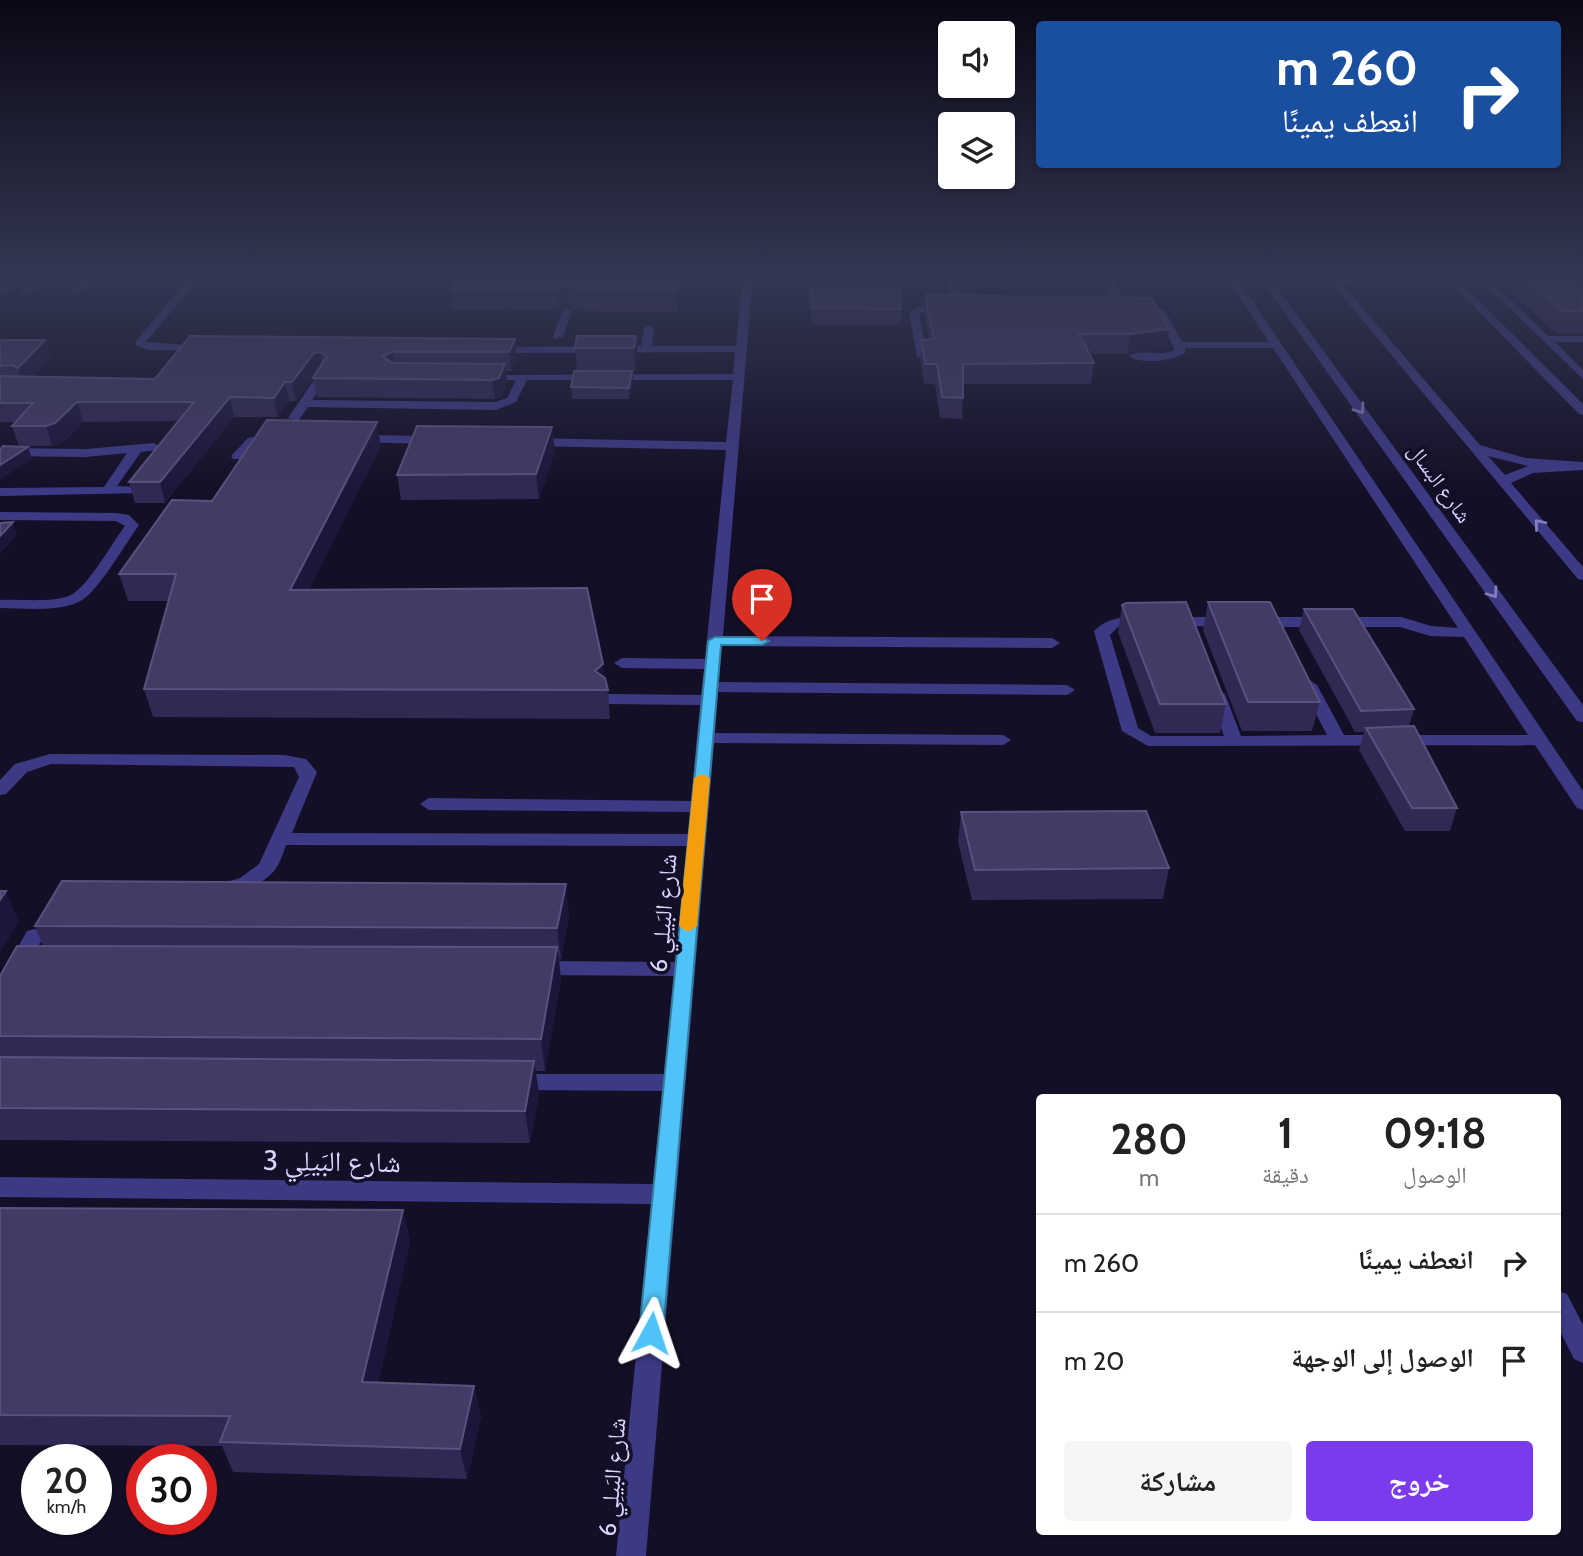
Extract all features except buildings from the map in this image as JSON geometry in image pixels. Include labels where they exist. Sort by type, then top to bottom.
[{"type":"street","points":[[147,347],[186,348]]},
{"type":"street","points":[[920,347],[921,355]]},
{"type":"street","points":[[1135,356],[1172,356],[1181,351],[1180,347]]},
{"type":"street","points":[[1278,347],[1583,804]]},
{"type":"street","name":"شارع البسال","points":[[1314,347],[1583,718]]},
{"type":"street","name":"شارع البسال","points":[[1390,347],[1583,576]]},
{"type":"street","points":[[1520,347],[1583,411]]},
{"type":"street","points":[[1553,347],[1583,376]]},
{"type":"street","points":[[512,350],[741,349]]},
{"type":"street","name":"شارع البَيلِي 6","points":[[631,1556],[741,349]]},
{"type":"street","points":[[1535,362],[1569,363]]},
{"type":"street","points":[[294,418],[322,376]]},
{"type":"street","points":[[472,377],[739,377]]},
{"type":"street","points":[[304,403],[496,406],[512,400],[523,377]]},
{"type":"street","points":[[237,456],[248,443],[257,439],[288,438]]},
{"type":"street","points":[[341,439],[448,441]]},
{"type":"street","points":[[514,442],[733,446]]},
{"type":"street","points":[[0,452],[86,453],[154,447]]},
{"type":"street","points":[[1474,447],[1510,459],[1561,466]]},
{"type":"street","points":[[108,490],[137,448]]},
{"type":"street","points":[[1504,482],[1524,471],[1583,466]]},
{"type":"street","points":[[0,492],[135,490]]},
{"type":"street","points":[[0,516],[116,517],[124,518],[132,525],[87,588],[76,597],[56,603],[0,604]]},
{"type":"street","points":[[1468,633],[1430,631],[1401,622],[1281,628],[1192,628],[1114,623],[1101,631],[1128,726],[1134,735],[1148,741],[1540,740]]},
{"type":"street","points":[[715,641],[1052,643]]},
{"type":"street","points":[[622,663],[713,664]]},
{"type":"street","points":[[1302,670],[1338,741]]},
{"type":"street","points":[[1212,682],[1235,742]]},
{"type":"street","points":[[608,699],[710,694],[1067,690]]},
{"type":"street","points":[[706,738],[1003,740]]},
{"type":"street","points":[[0,790],[21,768],[50,759],[293,761],[305,767],[308,778],[267,867],[258,875],[233,887],[205,891]]},
{"type":"street","points":[[429,804],[699,807]]},
{"type":"street","points":[[281,839],[696,840]]},
{"type":"street","points":[[0,997],[34,936]]},
{"type":"street","points":[[17,967],[45,967]]},
{"type":"street","points":[[516,968],[685,969]]},
{"type":"street","points":[[492,1082],[674,1083]]},
{"type":"street","name":"شارع البَيلِي 3","points":[[0,1187],[664,1194]]},
{"type":"street","points":[[1561,1308],[1583,1351]]},
{"type":"slow traffic","points":[[688,926],[702,778]]},
{"type":"route","points":[[651,1333],[715,641],[762,641]]}]
